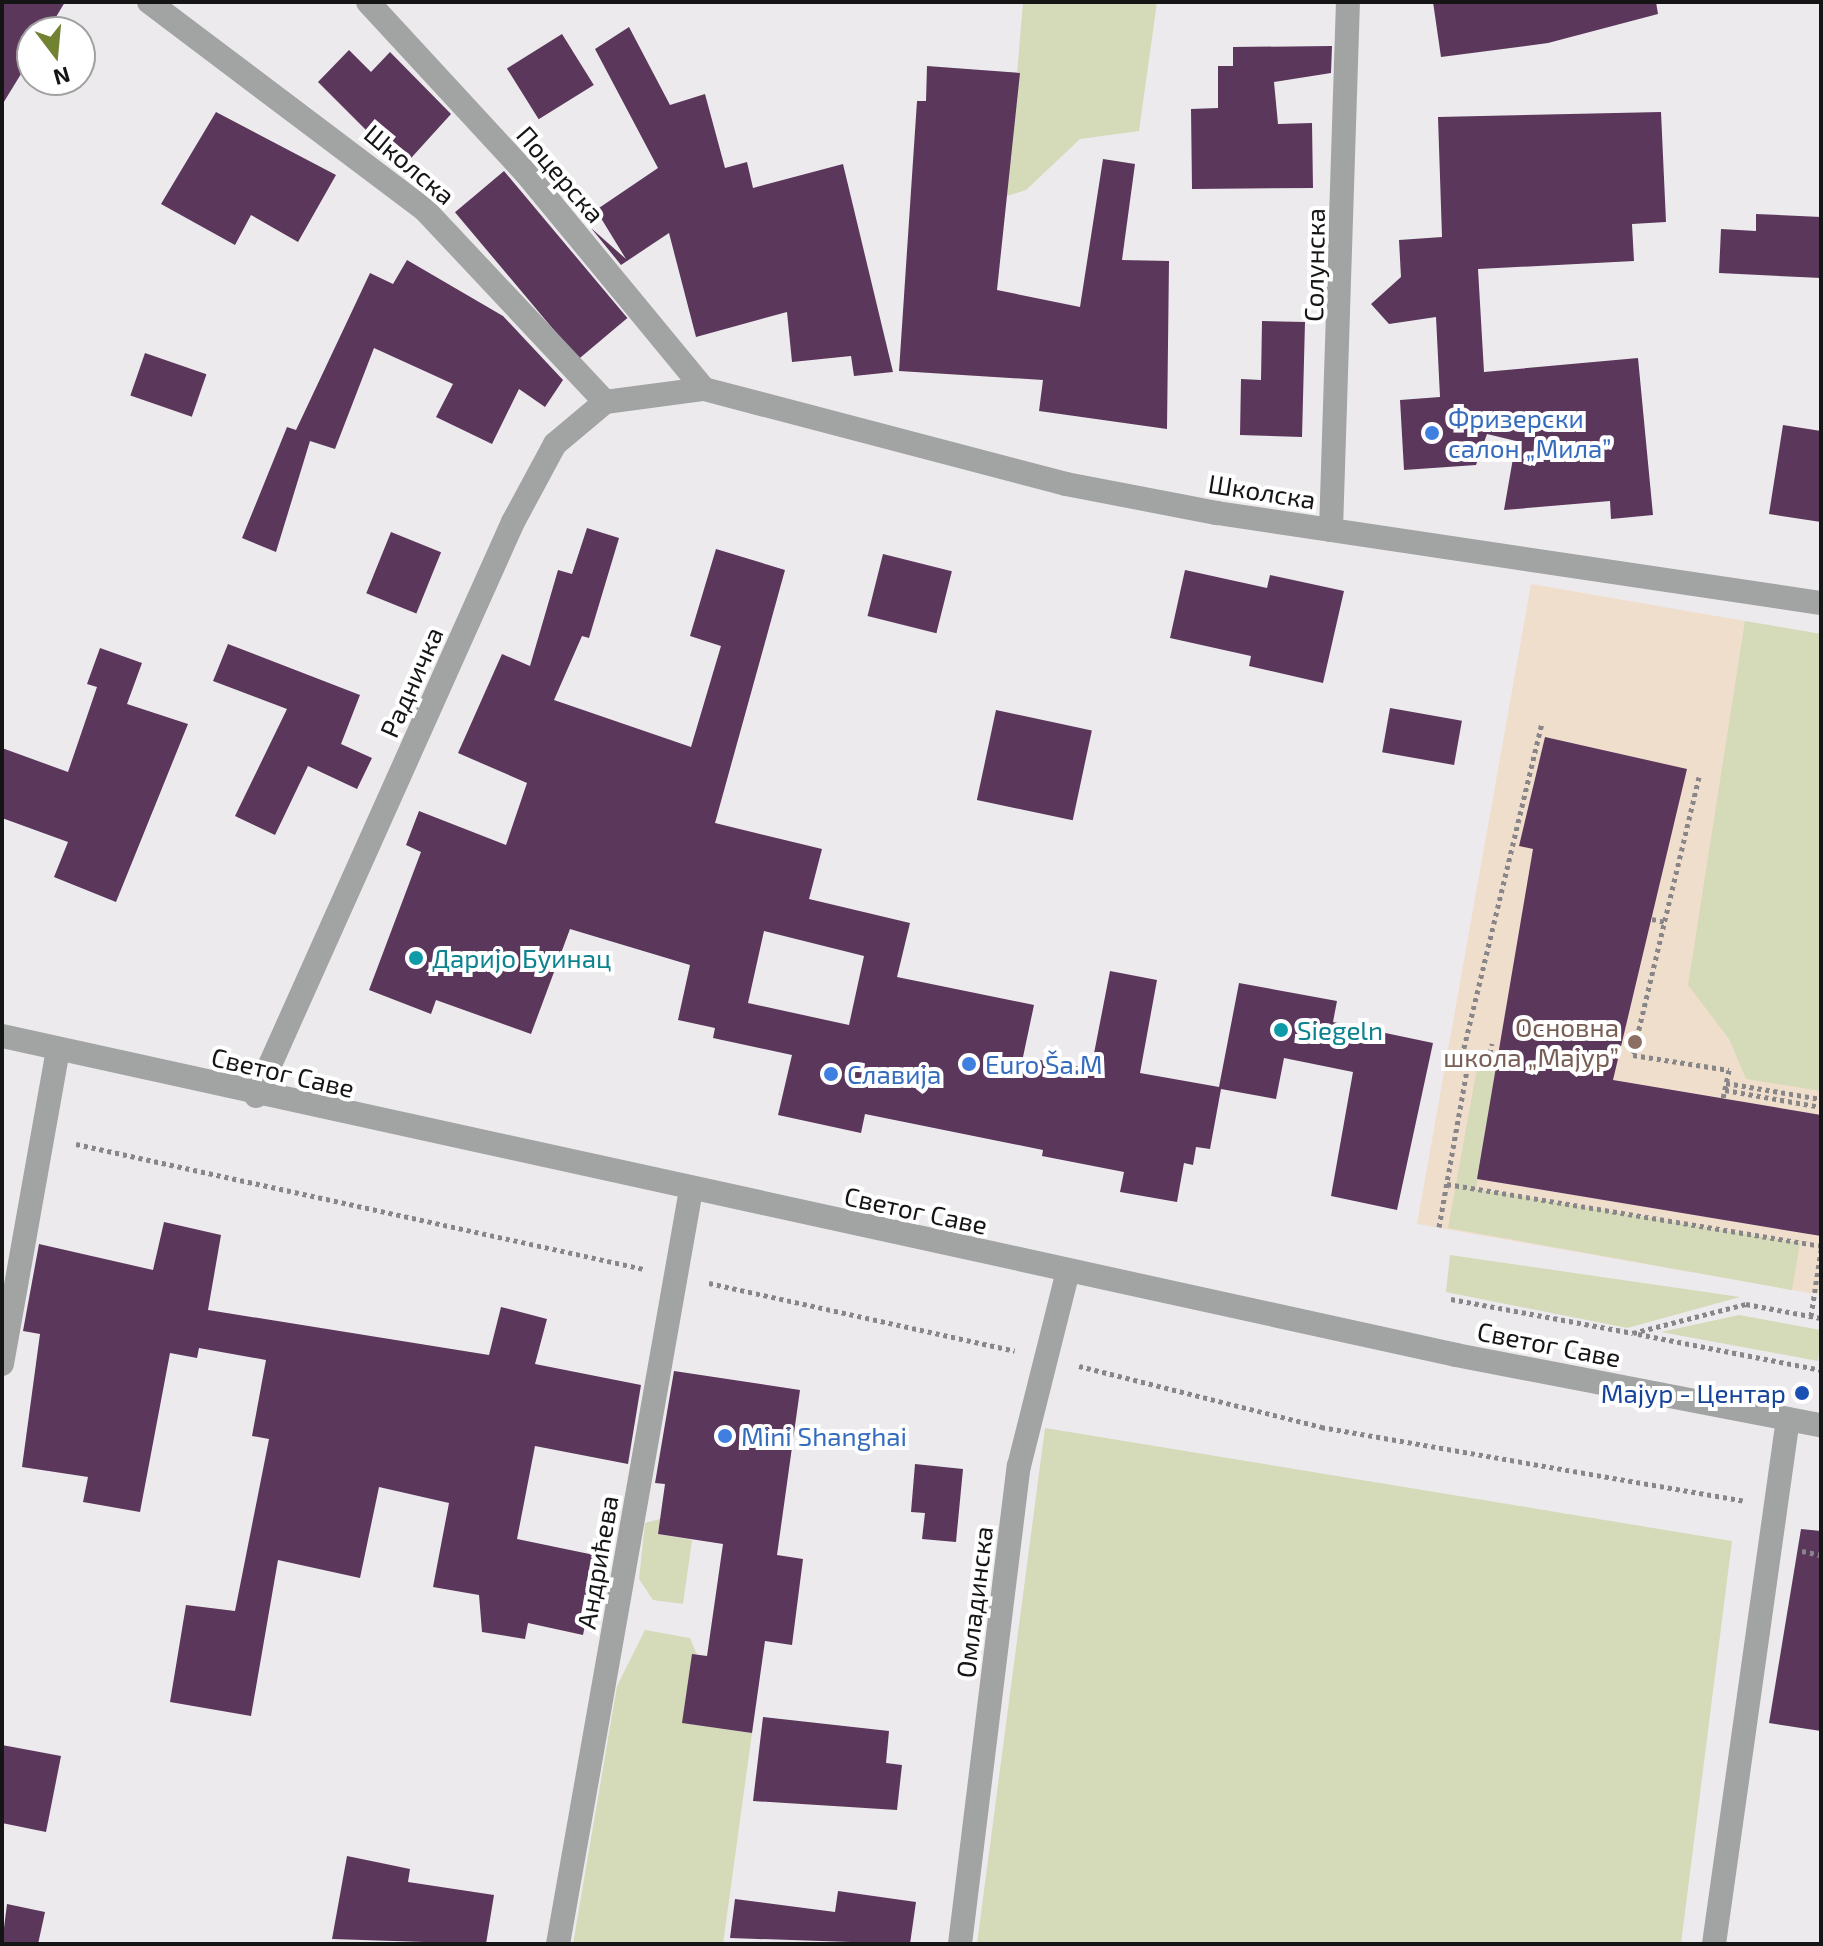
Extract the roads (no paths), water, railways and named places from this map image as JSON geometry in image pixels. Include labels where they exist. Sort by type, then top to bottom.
[{"type":"street","name":"Школска","points":[[149,2],[425,210],[605,402]]},
{"type":"street","name":"Поцерска","points":[[368,2],[525,172],[704,389]]},
{"type":"street","name":"Солунска","points":[[1331,530],[1348,2]]},
{"type":"street","name":"Школска","points":[[704,389],[1066,484],[1331,530],[1821,603]]},
{"type":"street","points":[[605,402],[704,389]]},
{"type":"street","name":"Радничка","points":[[256,1096],[513,522],[555,444],[605,402]]},
{"type":"street","name":"Светог Саве","points":[[2,1036],[256,1096],[1068,1271],[1821,1425]]},
{"type":"street","points":[[2,1364],[58,1049]]},
{"type":"street","name":"Андрићева","points":[[558,1944],[691,1190]]},
{"type":"street","name":"Омладинска","points":[[960,1944],[1019,1466],[1068,1271]]},
{"type":"street","points":[[1714,1944],[1788,1419]]},
{"type":"place","name":"Фризерски салон „Мила”","points":[[1432,433]]},
{"type":"place","name":"Даријо Буинац","points":[[416,958]]},
{"type":"place","name":"Siegeln","points":[[1281,1030]]},
{"type":"place","name":"Основна школа „Мајур”","points":[[1635,1042]]},
{"type":"place","name":"Euro Ša.M","points":[[969,1064]]},
{"type":"place","name":"Славија","points":[[831,1074]]},
{"type":"place","name":"Мајур - Центар","points":[[1802,1393]]},
{"type":"place","name":"Mini Shanghai","points":[[725,1436]]}]
